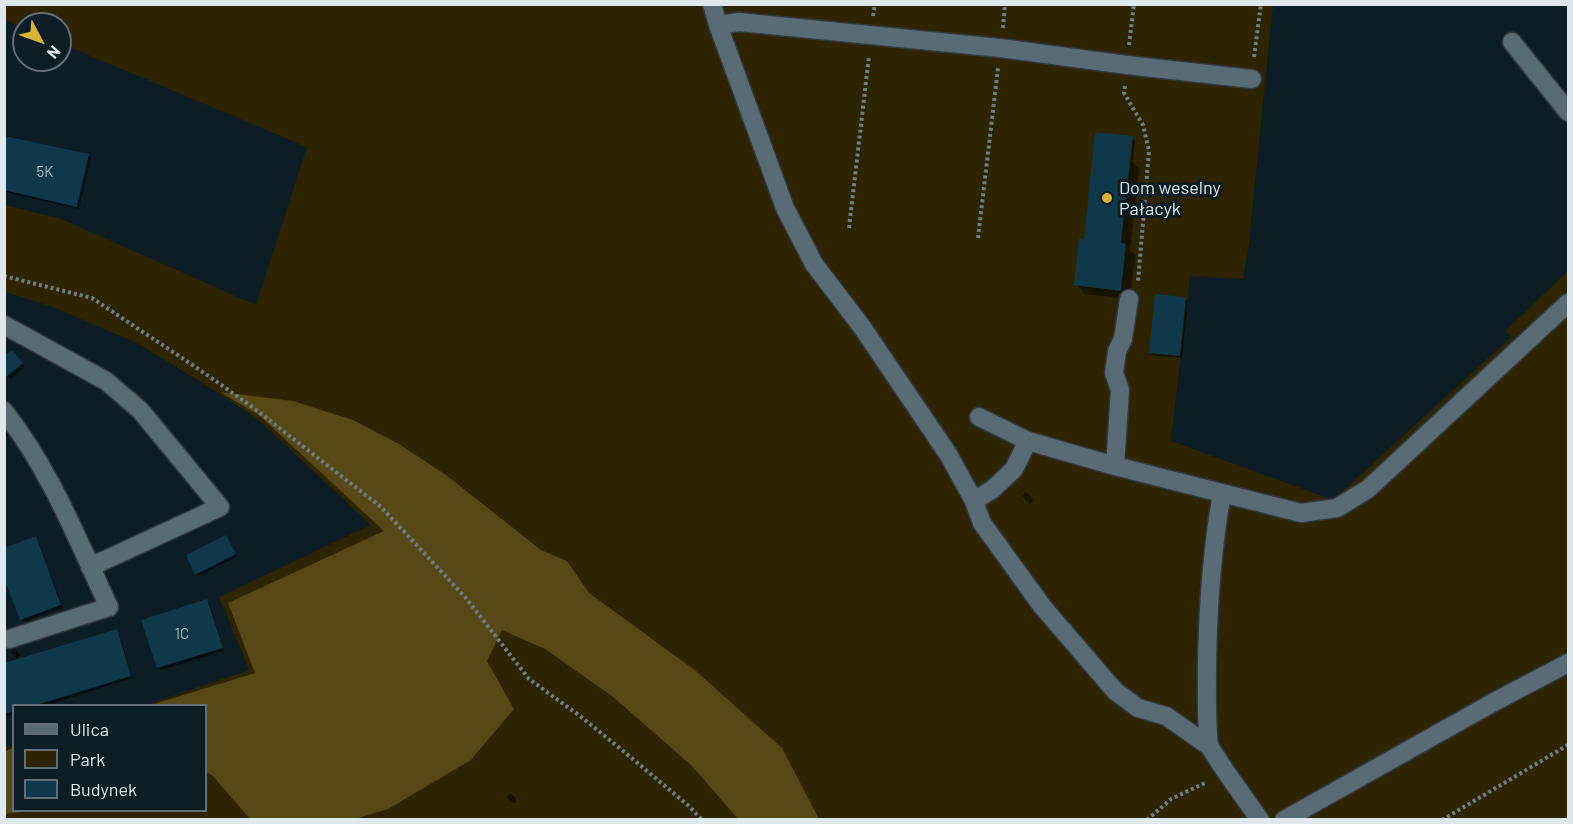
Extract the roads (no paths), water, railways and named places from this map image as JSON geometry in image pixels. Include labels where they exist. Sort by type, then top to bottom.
[{"type":"lane","points":[[712,4],[786,208],[814,264],[862,327],[948,454],[974,501],[982,524],[1042,606],[1115,691],[1138,708],[1166,716],[1209,746],[1260,819]]},
{"type":"lane","points":[[718,25],[739,22],[1000,48],[1252,79]]},
{"type":"lane","points":[[1512,42],[1569,112]]},
{"type":"lane","points":[[1115,466],[1120,390],[1114,374],[1117,351],[1123,339],[1129,299]]},
{"type":"lane","points":[[979,417],[1028,441],[1115,466],[1300,513],[1337,508],[1368,489],[1569,303]]},
{"type":"lane","points":[[4,325],[115,388],[140,410],[220,507],[90,567]]},
{"type":"lane","points":[[4,411],[28,444],[53,490],[109,607],[9,639]]},
{"type":"lane","points":[[974,501],[993,489],[1014,469],[1028,441]]},
{"type":"lane","points":[[1209,746],[1206,719],[1208,625],[1215,534],[1222,493]]},
{"type":"lane","points":[[1284,819],[1494,702],[1569,663]]},
{"type":"place","name":"Dom weselny Pałacyk","points":[[1107,198]]}]
